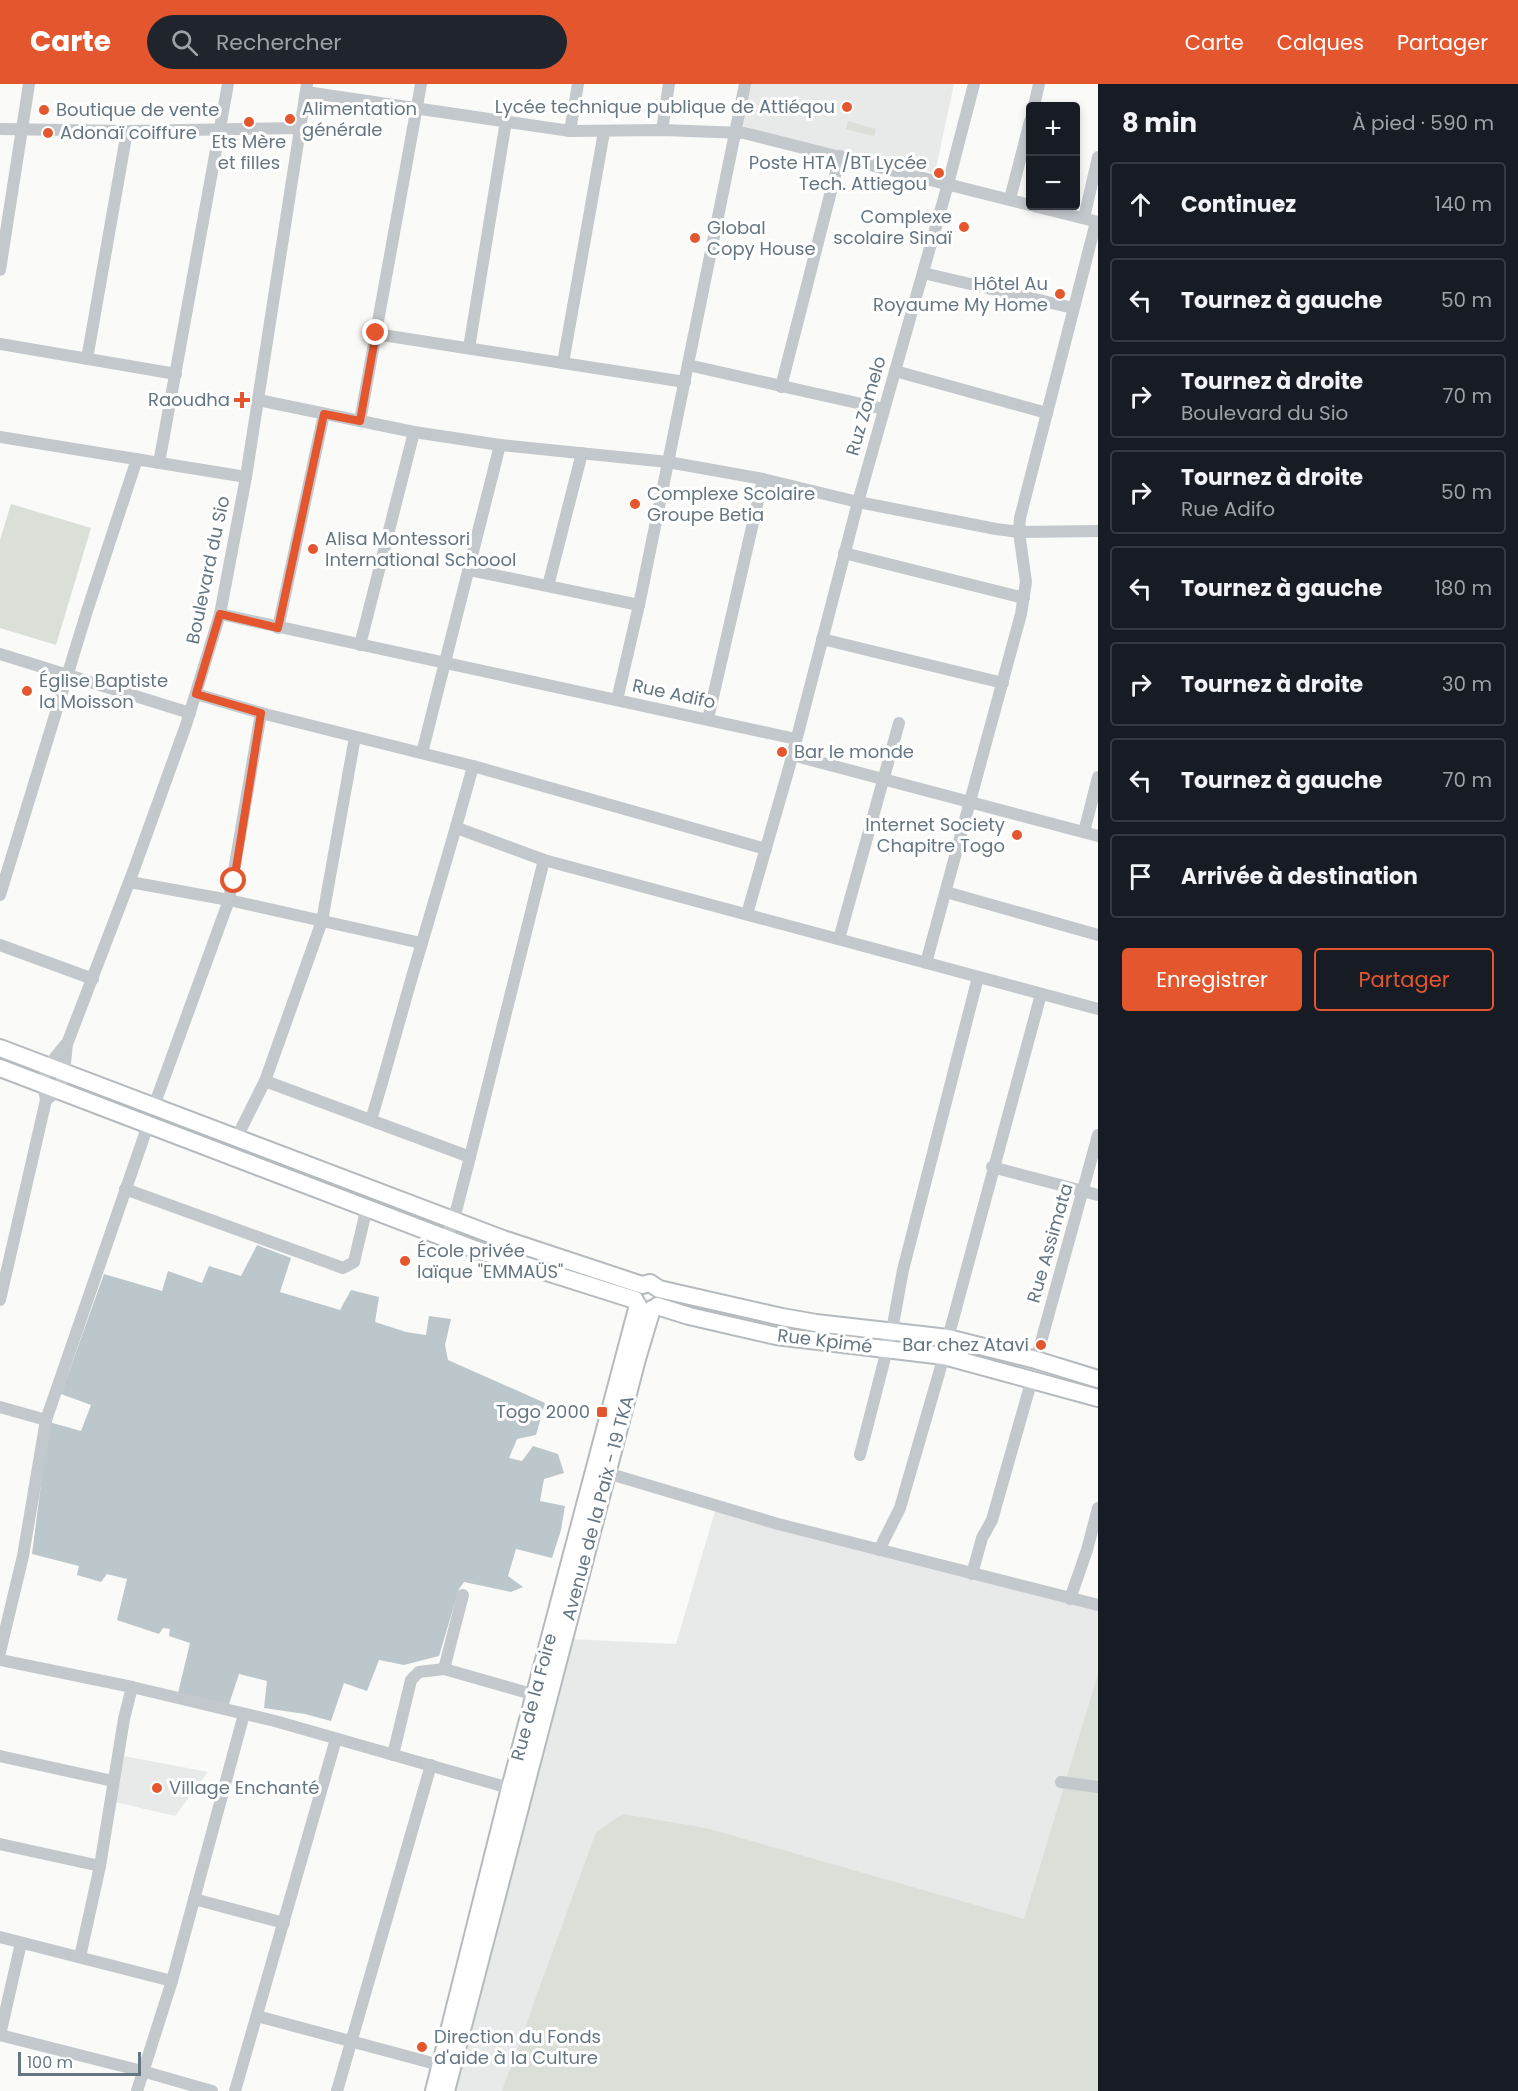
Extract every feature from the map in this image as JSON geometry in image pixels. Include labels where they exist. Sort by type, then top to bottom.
[{"type":"main road","points":[[0,1048],[454,1219],[647,1299]]},
{"type":"main road","points":[[0,1068],[42,1083],[52,1095],[148,1125],[496,1256],[647,1299],[948,1338],[1036,1360],[1098,1379]]},
{"type":"main road","name":"Rue Kpimé","points":[[647,1299],[689,1316],[776,1336],[944,1356],[1098,1398]]},
{"type":"main road","name":"Avenue de la Paix - 19 TKA","points":[[517,1790],[638,1353],[647,1299]]},
{"type":"main road","name":"Rue de la Foire","points":[[434,2091],[446,2066],[517,1790],[535,1695],[647,1299]]},
{"type":"main road","points":[[446,2066],[446,2091]]},
{"type":"street","points":[[0,270],[29,84]]},
{"type":"street","points":[[159,463],[228,84]]},
{"type":"street","points":[[360,421],[421,84]]},
{"type":"street","points":[[570,130],[578,84]]},
{"type":"street","points":[[662,130],[669,84]]},
{"type":"street","points":[[617,700],[639,605],[745,84]]},
{"type":"street","name":"Ruz Zomelo","points":[[796,739],[858,501],[974,84]]},
{"type":"street","points":[[1035,102],[1039,84]]},
{"type":"street","points":[[306,88],[417,109],[570,130],[735,132],[1026,203]]},
{"type":"street","name":"Boulevard du Sio","points":[[0,1300],[52,1095],[56,1069],[130,882],[190,712],[220,614],[246,477],[306,88]]},
{"type":"street","points":[[469,348],[506,121]]},
{"type":"street","points":[[0,129],[127,131],[300,128]]},
{"type":"street","points":[[87,359],[127,131]]},
{"type":"street","points":[[562,363],[604,132]]},
{"type":"street","points":[[1010,199],[1026,137]]},
{"type":"street","points":[[781,387],[840,156]]},
{"type":"street","points":[[926,963],[1024,598],[1026,582],[1019,532],[1020,518],[1093,221],[1098,157]]},
{"type":"street","points":[[1051,210],[1093,221]]},
{"type":"street","points":[[923,273],[1073,308]]},
{"type":"street","points":[[376,333],[685,382]]},
{"type":"street","points":[[0,344],[176,374]]},
{"type":"street","points":[[688,365],[885,409]]},
{"type":"street","points":[[895,371],[1047,413]]},
{"type":"street","points":[[258,400],[414,432],[500,445],[668,462],[763,479],[858,501],[1019,532],[1098,531]]},
{"type":"street","points":[[278,628],[324,414]]},
{"type":"street","points":[[360,645],[414,432]]},
{"type":"street","points":[[0,437],[246,477]]},
{"type":"street","points":[[422,753],[500,445]]},
{"type":"street","points":[[548,586],[582,453]]},
{"type":"street","points":[[0,896],[137,459]]},
{"type":"street","points":[[708,719],[763,479]]},
{"type":"street","points":[[844,553],[1024,598]]},
{"type":"street","points":[[470,570],[639,605]]},
{"type":"street","name":"Rue Adifo","points":[[220,614],[796,739]]},
{"type":"street","points":[[822,639],[1003,683]]},
{"type":"street","points":[[0,654],[190,712]]},
{"type":"street","points":[[196,694],[261,713],[472,766],[766,849]]},
{"type":"street","points":[[154,1106],[229,900],[261,713]]},
{"type":"street","points":[[839,939],[899,723]]},
{"type":"street","points":[[237,1137],[265,1081],[322,921],[355,737]]},
{"type":"street","points":[[747,914],[796,739]]},
{"type":"street","points":[[792,755],[1098,836]]},
{"type":"street","points":[[371,1120],[457,828],[472,766]]},
{"type":"street","points":[[1084,832],[1098,780]]},
{"type":"street","points":[[457,828],[544,860],[1098,1009]]},
{"type":"street","points":[[446,1237],[454,1219],[544,860]]},
{"type":"street","points":[[130,882],[229,900],[422,944]]},
{"type":"street","points":[[946,892],[1098,935]]},
{"type":"street","points":[[0,945],[93,979]]},
{"type":"street","points":[[860,1455],[888,1348],[903,1270],[978,977]]},
{"type":"street","points":[[948,1338],[992,1167],[1041,994]]},
{"type":"street","name":"Boulevard du Sio","points":[[42,1083],[56,1069]]},
{"type":"street","points":[[265,1081],[470,1157]]},
{"type":"street","points":[[0,1652],[20,1572],[46,1420],[148,1125]]},
{"type":"street","name":"Rue Assimata","points":[[1036,1360],[1098,1135]]},
{"type":"street","points":[[992,1167],[1098,1195]]},
{"type":"street","points":[[125,1189],[343,1268],[354,1262],[367,1207]]},
{"type":"street","points":[[879,1550],[900,1508],[944,1356]]},
{"type":"street","points":[[972,1574],[982,1538],[992,1520],[1032,1379]]},
{"type":"street","points":[[0,1407],[46,1420]]},
{"type":"street","points":[[606,1473],[778,1524],[1098,1605]]},
{"type":"street","points":[[1070,1599],[1087,1550],[1098,1508]]},
{"type":"street","points":[[444,1669],[463,1595]]},
{"type":"street","points":[[0,1660],[132,1687],[244,1714],[517,1790]]},
{"type":"street","points":[[393,1755],[411,1680],[419,1672],[444,1669],[535,1695]]},
{"type":"street","points":[[80,1957],[100,1866],[124,1719],[132,1687]]},
{"type":"street","points":[[137,2091],[172,1981],[244,1714]]},
{"type":"street","points":[[236,2091],[336,1739]]},
{"type":"street","points":[[0,1756],[113,1782]]},
{"type":"street","points":[[337,2091],[431,1765]]},
{"type":"street","points":[[1061,1782],[1098,1787]]},
{"type":"street","points":[[0,1844],[100,1866]]},
{"type":"street","points":[[194,1899],[284,1923]]},
{"type":"street","points":[[0,1937],[172,1981]]},
{"type":"street","points":[[21,1943],[0,2035],[212,2091]]},
{"type":"street","points":[[257,2016],[351,2043],[446,2066]]},
{"type":"shaded area","name":"Lycée technique publique de Attiéqou","points":[[750,84],[954,84],[935,173],[740,131]]},
{"type":"shaded area","points":[[848,121],[876,129],[874,136],[846,129]]},
{"type":"shaded area","points":[[11,504],[91,528],[56,645],[0,628],[0,540]]},
{"type":"shaded area","points":[[257,1245],[291,1258],[280,1292],[340,1310],[351,1290],[379,1297],[375,1322],[406,1332],[426,1335],[429,1316],[451,1319],[445,1345],[448,1360],[545,1403],[536,1435],[517,1439],[509,1458],[522,1461],[533,1446],[558,1454],[564,1473],[544,1479],[540,1501],[565,1506],[561,1530],[552,1558],[516,1549],[508,1576],[523,1587],[511,1592],[464,1582],[459,1589],[439,1656],[404,1665],[379,1660],[367,1691],[344,1683],[331,1721],[305,1714],[264,1708],[267,1681],[239,1674],[228,1707],[178,1693],[190,1643],[169,1636],[170,1629],[163,1628],[159,1634],[117,1620],[127,1579],[107,1574],[101,1582],[77,1575],[79,1566],[32,1554],[49,1422],[81,1431],[91,1405],[61,1394],[104,1274],[162,1291],[168,1271],[202,1283],[209,1266],[241,1276]]},
{"type":"shaded area","points":[[715,1511],[1098,1611],[1098,2091],[456,2091],[493,1925],[570,1639],[676,1644]]},
{"type":"shaded area","points":[[1098,1674],[1098,2091],[502,2091],[596,1832],[623,1814],[706,1828],[1024,1919]]},
{"type":"shaded area","name":"Village Enchanté","points":[[124,1756],[208,1772],[175,1816],[115,1802]]},
{"type":"place","name":"Lycée technique publique de Attiéqou","points":[[847,107]]},
{"type":"place","name":"Boutique de vente","points":[[44,110]]},
{"type":"place","name":"Alimentation générale","points":[[290,119]]},
{"type":"place","name":"Ets Mère et filles","points":[[249,122]]},
{"type":"place","name":"Adonaï coiffure","points":[[48,133]]},
{"type":"place","name":"Poste HTA /BT Lycée Tech. Attiegou","points":[[939,173]]},
{"type":"place","name":"Complexe scolaire Sinaï","points":[[964,227]]},
{"type":"place","name":"Global Copy House","points":[[695,238]]},
{"type":"place","name":"Hôtel Au Royaume My Home","points":[[1060,294]]},
{"type":"place","name":"Raoudha","points":[[242,400]]},
{"type":"place","name":"Complexe Scolaire Groupe Betia","points":[[635,504]]},
{"type":"place","name":"Alisa Montessori International Schoool","points":[[313,549]]},
{"type":"place","name":"Église Baptiste la Moisson","points":[[27,691]]},
{"type":"place","name":"Bar le monde","points":[[782,752]]},
{"type":"place","name":"Internet Society Chapitre Togo","points":[[1017,835]]},
{"type":"place","name":"École privée laïque \"EMMAÜS\"","points":[[405,1261]]},
{"type":"place","name":"Bar chez Atavi","points":[[1041,1345]]},
{"type":"place","name":"Togo 2000","points":[[602,1412]]},
{"type":"place","name":"Village Enchanté","points":[[157,1788]]},
{"type":"place","name":"Direction du Fonds d'aide à la Culture","points":[[422,2047]]},
{"type":"route","points":[[234,881],[261,713],[196,694],[220,614],[278,628],[324,414],[360,421],[376,333]]}]
